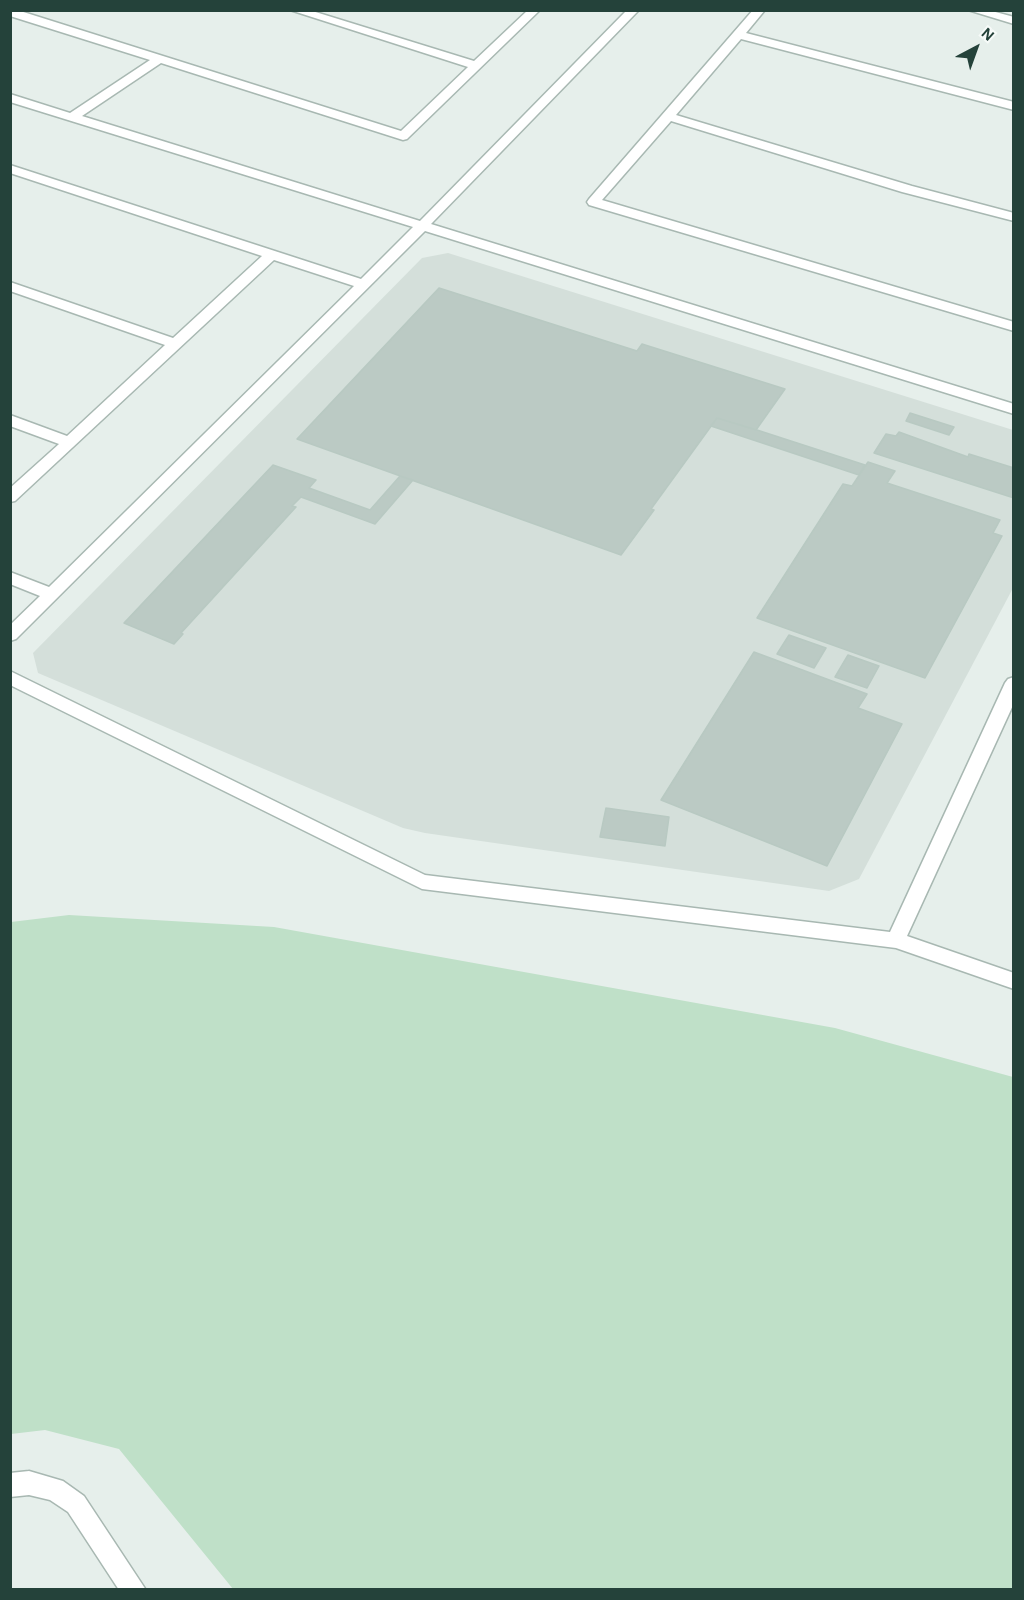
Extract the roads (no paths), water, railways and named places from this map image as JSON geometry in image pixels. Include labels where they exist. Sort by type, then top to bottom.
[{"type":"street","points":[[295,10],[477,66]]},
{"type":"street","points":[[10,12],[403,136],[535,10]]},
{"type":"street","points":[[10,635],[422,226],[633,10]]},
{"type":"street","points":[[760,10],[594,202],[1014,327]]},
{"type":"street","points":[[973,10],[1014,21]]},
{"type":"street","points":[[738,35],[1014,106]]},
{"type":"street","points":[[72,117],[159,59]]},
{"type":"street","points":[[10,98],[1014,410]]},
{"type":"street","points":[[667,116],[907,189],[1014,217]]},
{"type":"street","points":[[10,169],[362,284]]},
{"type":"street","points":[[10,497],[272,254]]},
{"type":"street","points":[[10,286],[175,344]]},
{"type":"street","points":[[10,420],[69,442]]},
{"type":"street","points":[[10,577],[51,594]]},
{"type":"street","points":[[10,678],[422,882],[896,940],[1014,981]]},
{"type":"street","points":[[896,940],[1014,683]]},
{"type":"street","points":[[10,1485],[29,1484],[55,1489],[76,1504],[134,1590]]}]
